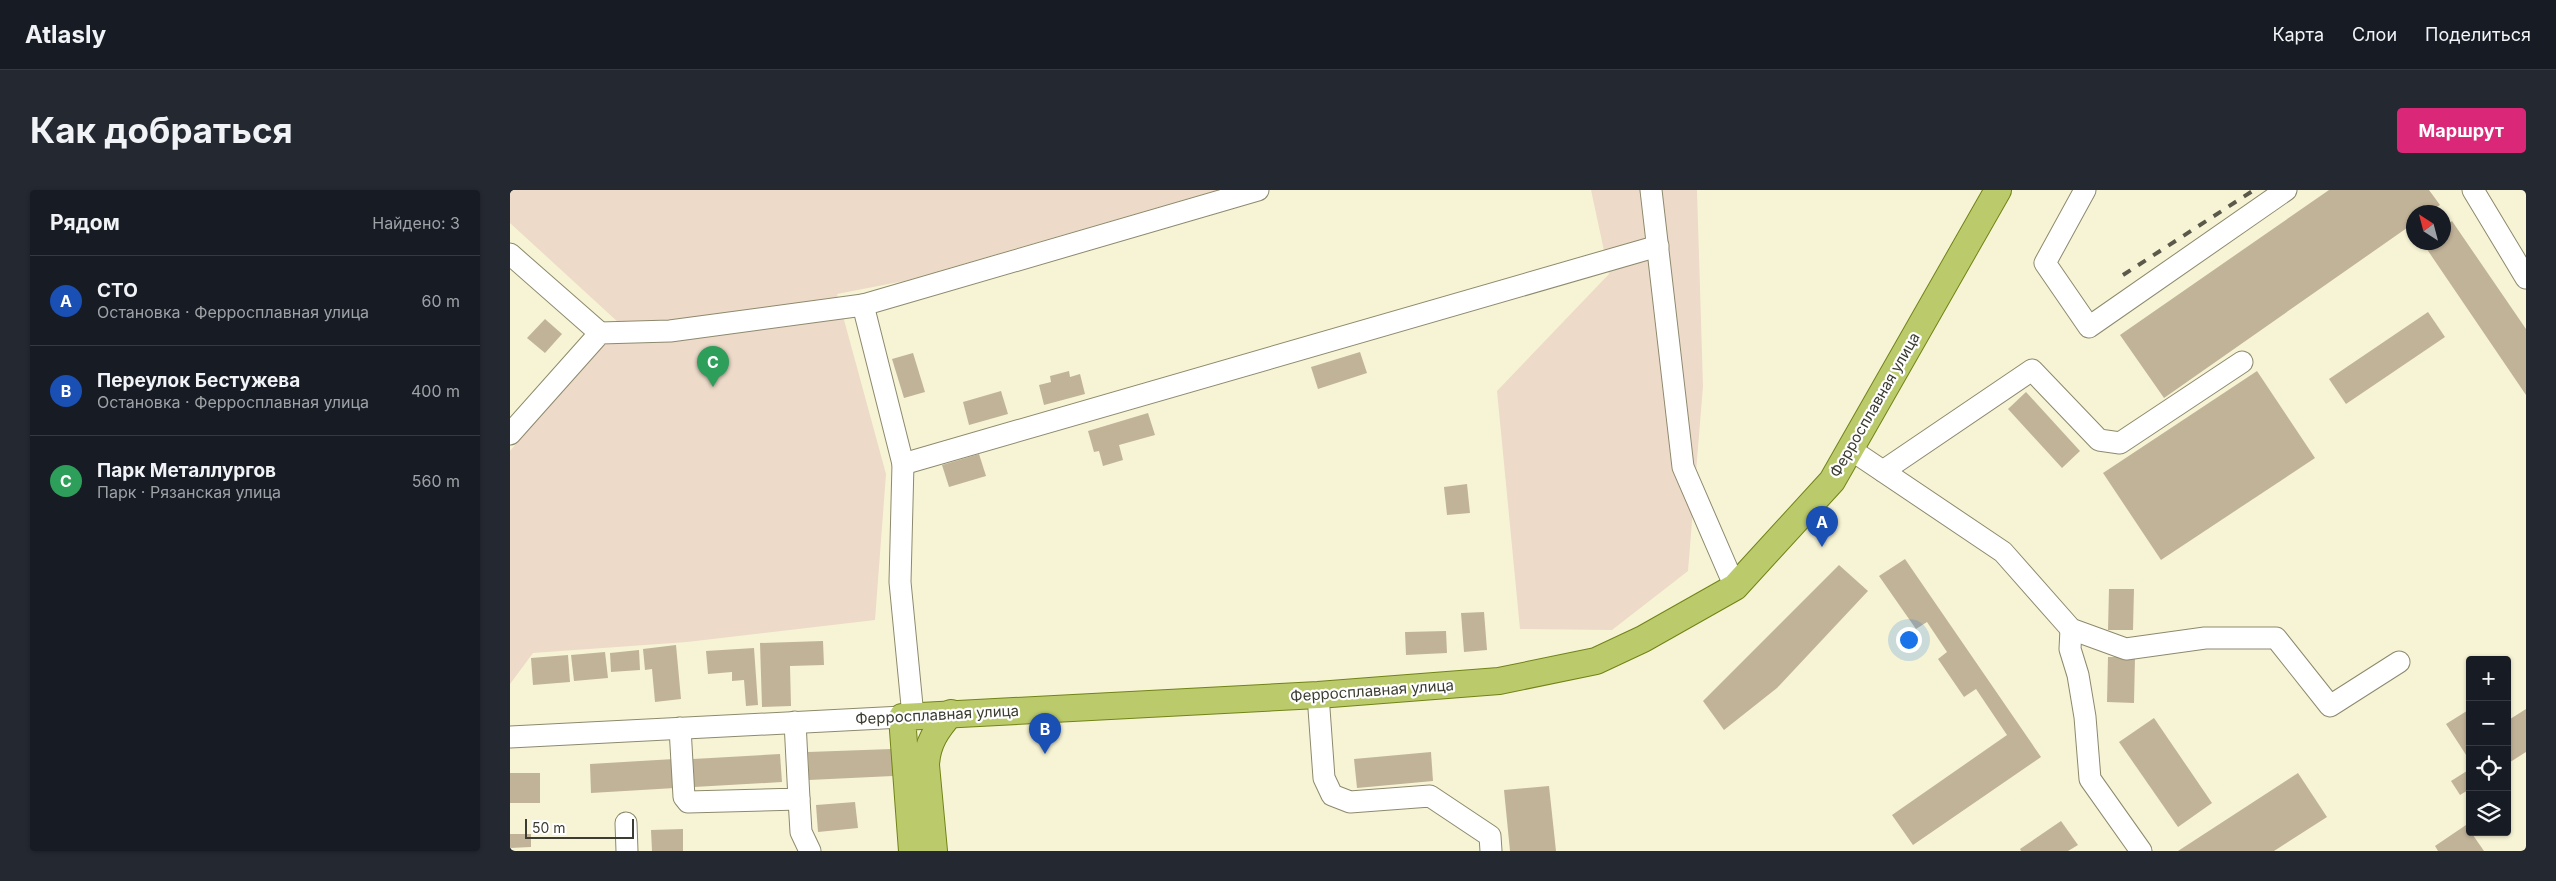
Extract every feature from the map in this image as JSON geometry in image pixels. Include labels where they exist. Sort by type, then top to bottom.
[{"type":"main road","name":"Ферросплавная улица","points":[[907,716],[1318,695],[1499,681],[1596,661],[1643,639],[1735,587],[1832,482],[1998,190]]},
{"type":"main road","points":[[934,851],[926,765],[927,750],[932,737],[951,713]]},
{"type":"main road","points":[[907,716],[912,851]]},
{"type":"street","points":[[510,254],[600,333],[670,331],[863,305],[1258,190]]},
{"type":"street","points":[[1651,190],[1683,467],[1735,587]]},
{"type":"street","points":[[2085,190],[2045,263],[2089,328],[2286,190]]},
{"type":"street","points":[[2473,190],[2526,278]]},
{"type":"street","points":[[903,464],[1658,246]]},
{"type":"street","points":[[863,305],[903,464],[900,582],[907,716]]},
{"type":"street","points":[[510,434],[600,333]]},
{"type":"street","points":[[1883,471],[2032,370],[2099,440],[2120,443],[2242,362]]},
{"type":"street","points":[[1850,449],[2003,552],[2071,629],[2126,649],[2205,638],[2276,638],[2330,706],[2399,662]]},
{"type":"street","points":[[2071,629],[2070,649],[2078,675],[2085,716],[2090,779],[2140,851]]},
{"type":"street","points":[[1318,695],[1324,778],[1332,795],[1350,802],[1430,796],[1490,836],[1491,851]]},
{"type":"street","name":"Ферросплавная улица","points":[[510,737],[907,716]]},
{"type":"street","points":[[795,722],[801,832],[810,851]]},
{"type":"street","points":[[680,728],[684,798],[688,802],[799,799]]},
{"type":"street","points":[[626,822],[627,851]]},
{"type":"shaded area","points":[[510,190],[1218,190],[904,281],[837,294],[886,474],[875,620],[687,642],[533,653],[510,684],[510,451],[619,323],[510,223]]},
{"type":"shaded area","points":[[1591,190],[1697,190],[1703,386],[1688,571],[1612,630],[1520,629],[1497,391],[1609,274]]},
{"type":"building","points":[[2329,190],[2429,190],[2440,205],[2406,205],[2406,229],[2164,398],[2120,335]]},
{"type":"building","points":[[2451,222],[2526,329],[2526,395],[2427,250],[2451,250]]},
{"type":"building","points":[[2428,312],[2445,337],[2346,404],[2329,379]]},
{"type":"building","points":[[545,319],[562,334],[545,353],[527,338]]},
{"type":"building","points":[[1360,352],[1367,373],[1318,389],[1311,367]]},
{"type":"building","points":[[913,353],[925,392],[904,398],[892,359]]},
{"type":"building","points":[[1069,371],[1070,377],[1080,374],[1085,394],[1044,405],[1039,385],[1051,382],[1050,376]]},
{"type":"building","points":[[2257,371],[2315,458],[2161,560],[2103,473]]},
{"type":"building","points":[[1001,391],[1008,414],[969,425],[963,402]]},
{"type":"building","points":[[2026,392],[2080,451],[2062,468],[2008,409]]},
{"type":"building","points":[[1148,413],[1155,435],[1119,445],[1123,460],[1103,466],[1099,451],[1094,452],[1088,431]]},
{"type":"building","points":[[979,454],[986,476],[949,487],[942,465]]},
{"type":"building","points":[[1467,484],[1470,513],[1447,515],[1444,487]]},
{"type":"building","points":[[1905,559],[2041,757],[1913,845],[1892,815],[2007,735],[1976,689],[1964,697],[1938,659],[1947,652],[1927,622],[1916,629],[1879,576]]},
{"type":"building","points":[[1839,565],[1868,591],[1777,688],[1724,730],[1703,701]]},
{"type":"building","points":[[2109,589],[2134,589],[2133,630],[2108,630]]},
{"type":"building","points":[[1484,612],[1487,650],[1464,652],[1461,613]]},
{"type":"building","points":[[1446,631],[1447,653],[1406,655],[1405,632]]},
{"type":"building","points":[[823,641],[824,665],[790,666],[791,706],[762,707],[760,643]]},
{"type":"building","points":[[676,645],[681,699],[655,702],[652,669],[645,670],[643,649]]},
{"type":"building","points":[[754,648],[758,705],[746,706],[744,680],[732,681],[732,672],[708,674],[706,651]]},
{"type":"building","points":[[639,650],[640,670],[611,672],[610,653]]},
{"type":"building","points":[[605,652],[608,678],[574,681],[571,655]]},
{"type":"building","points":[[568,655],[570,682],[533,685],[531,658]]},
{"type":"building","points":[[2108,657],[2135,657],[2134,703],[2107,702]]},
{"type":"building","points":[[2526,709],[2526,752],[2511,761],[2511,746],[2511,718]]},
{"type":"building","points":[[2466,712],[2466,755],[2446,724]]},
{"type":"building","points":[[2154,718],[2212,803],[2178,827],[2119,742]]},
{"type":"building","points":[[892,749],[893,776],[809,780],[808,752]]},
{"type":"building","points":[[1431,752],[1433,781],[1357,788],[1354,759]]},
{"type":"building","points":[[780,754],[782,782],[694,787],[693,759]]},
{"type":"building","points":[[674,759],[675,788],[591,793],[590,764]]},
{"type":"building","points":[[2466,772],[2466,791],[2460,795],[2451,781]]},
{"type":"building","points":[[510,773],[540,773],[540,803],[510,803]]},
{"type":"building","points":[[2298,773],[2327,817],[2274,851],[2178,851]]},
{"type":"building","points":[[1549,786],[1556,851],[1510,851],[1504,790]]},
{"type":"building","points":[[855,802],[858,828],[818,832],[816,805]]},
{"type":"building","points":[[2061,821],[2078,845],[2068,851],[2021,851],[2020,849]]},
{"type":"building","points":[[2466,825],[2466,836],[2474,836],[2484,851],[2438,851],[2435,846]]},
{"type":"building","points":[[683,829],[683,851],[652,851],[651,830]]},
{"type":"building","points":[[510,834],[531,834],[531,847],[510,848]]},
{"type":"railway","points":[[2123,275],[2254,190]]},
{"type":"place","name":"Парк Металлургов","points":[[713,387]]},
{"type":"place","name":"СТО","points":[[1822,547]]},
{"type":"place","name":"Переулок Бестужева","points":[[1045,754]]}]
